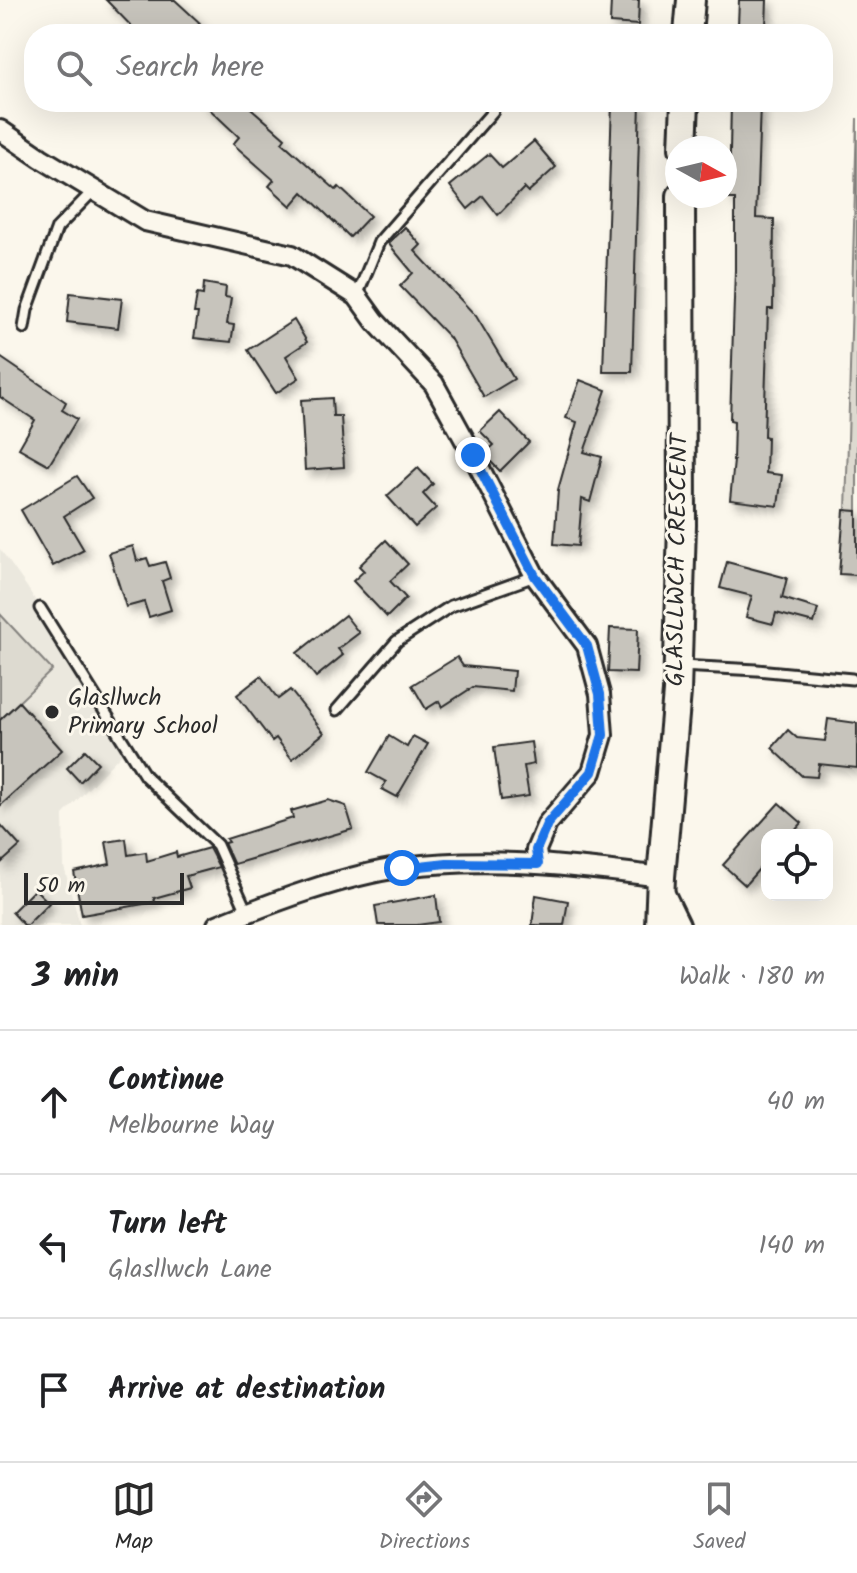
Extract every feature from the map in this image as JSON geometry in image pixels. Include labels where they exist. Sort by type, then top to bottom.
[{"type":"main road","points":[[689,24],[691,0]]},
{"type":"main road","points":[[684,136],[685,112]]},
{"type":"main road","name":"GLASLLWCH CRESCENT","points":[[666,924],[661,883],[677,666],[682,525],[681,208]]},
{"type":"street","points":[[0,130],[145,221],[292,255],[357,296],[375,321],[434,384],[535,576],[587,646],[600,694],[603,735],[592,772],[547,824],[536,850],[538,864]]},
{"type":"street","points":[[217,925],[247,912],[355,877],[447,863],[538,864],[661,883]]},
{"type":"lane","points":[[357,296],[379,242],[492,112]]},
{"type":"lane","points":[[24,328],[27,310],[57,228],[94,190]]},
{"type":"lane","points":[[337,710],[397,641],[451,606],[535,576]]},
{"type":"lane","points":[[40,608],[145,776],[217,845],[247,912]]},
{"type":"lane","points":[[677,666],[852,679]]},
{"type":"shaded area","points":[[857,118],[857,513],[846,512]]},
{"type":"shaded area","name":"Glasllwch Primary School","points":[[0,549],[127,748],[63,815],[64,867],[80,925],[0,925]]},
{"type":"shaded area","points":[[0,614],[52,670],[0,720]]},
{"type":"building","points":[[106,0],[175,0],[200,23],[199,24],[129,24]]},
{"type":"building","points":[[611,0],[639,0],[638,24],[610,23]]},
{"type":"building","points":[[739,0],[767,0],[766,24],[738,24]]},
{"type":"building","points":[[213,112],[255,112],[285,138],[282,142],[370,216],[350,237],[303,192],[291,206],[269,186],[274,180],[233,144],[239,137]]},
{"type":"building","points":[[612,112],[640,112],[632,372],[603,372]]},
{"type":"building","points":[[731,112],[760,112],[756,218],[774,219],[773,309],[768,309],[764,436],[767,437],[766,473],[782,475],[778,506],[730,500],[734,461],[734,421],[730,420],[737,136],[730,136]]},
{"type":"building","points":[[534,141],[556,167],[528,192],[524,188],[498,215],[483,196],[468,209],[450,186],[489,154],[502,168]]},
{"type":"building","points":[[405,227],[421,245],[415,251],[476,316],[514,379],[484,397],[450,338],[400,286],[413,273],[388,243]]},
{"type":"building","points":[[204,283],[226,287],[225,297],[231,298],[227,324],[234,325],[231,342],[194,338],[197,294],[203,295]]},
{"type":"building","points":[[70,293],[122,299],[118,328],[67,322]]},
{"type":"building","points":[[294,320],[307,342],[286,356],[299,378],[276,393],[248,350]]},
{"type":"building","points":[[0,357],[66,402],[62,410],[77,419],[49,465],[19,448],[35,420],[0,397]]},
{"type":"building","points":[[580,380],[606,390],[584,452],[602,457],[590,502],[582,499],[578,546],[554,544],[558,490],[577,422],[566,418]]},
{"type":"building","points":[[332,398],[333,416],[341,416],[344,467],[305,470],[301,400]]},
{"type":"building","points":[[500,412],[529,442],[500,471],[485,453],[494,445],[480,431]]},
{"type":"building","points":[[418,468],[433,484],[423,494],[436,508],[415,527],[387,496]]},
{"type":"building","points":[[77,476],[92,498],[64,516],[84,550],[53,566],[21,510]]},
{"type":"building","points":[[844,510],[857,511],[857,575],[839,574]]},
{"type":"building","points":[[386,540],[408,564],[390,581],[406,598],[387,617],[353,581],[364,571],[359,566]]},
{"type":"building","points":[[133,546],[137,561],[147,558],[150,566],[165,562],[170,578],[162,581],[171,610],[149,617],[144,602],[126,607],[109,553]]},
{"type":"building","points":[[727,562],[787,578],[782,598],[818,609],[814,623],[776,613],[773,624],[746,617],[752,596],[720,588]]},
{"type":"building","points":[[345,615],[359,633],[338,649],[343,655],[316,677],[297,653]]},
{"type":"building","points":[[610,628],[638,629],[636,673],[608,672]]},
{"type":"building","points":[[457,657],[463,666],[514,671],[512,691],[473,687],[442,707],[439,701],[426,709],[412,685]]},
{"type":"building","points":[[261,676],[278,699],[290,690],[324,733],[292,759],[276,738],[272,741],[237,695]]},
{"type":"building","points":[[19,702],[62,750],[0,806],[0,720]]},
{"type":"building","points":[[828,719],[857,723],[857,768],[819,764],[817,777],[802,776],[772,748],[788,730],[797,738],[825,741]]},
{"type":"building","points":[[389,736],[407,747],[413,736],[428,744],[397,797],[382,789],[386,782],[368,772]]},
{"type":"building","points":[[531,742],[534,764],[524,766],[529,796],[501,800],[494,747]]},
{"type":"building","points":[[85,750],[98,763],[80,782],[67,768]]},
{"type":"building","points":[[328,800],[346,806],[353,829],[233,863],[224,843],[228,842],[226,839],[293,818],[291,811]]},
{"type":"building","points":[[779,803],[802,823],[796,829],[761,829],[761,867],[745,885],[723,865]]},
{"type":"building","points":[[0,824],[20,846],[0,864]]},
{"type":"building","points":[[126,839],[128,855],[146,852],[147,861],[176,852],[177,857],[209,848],[219,867],[186,876],[190,888],[154,898],[155,902],[82,915],[74,872],[110,864],[106,842]]},
{"type":"building","points":[[35,889],[49,903],[24,925],[12,912]]},
{"type":"building","points":[[436,895],[439,922],[378,925],[375,906]]},
{"type":"building","points":[[536,895],[568,901],[564,925],[532,925]]},
{"type":"place","name":"Glasllwch Primary School","points":[[52,712]]},
{"type":"route","points":[[402,868],[447,863],[538,864],[536,850],[547,824],[592,772],[603,735],[600,694],[587,646],[535,576],[473,455]]}]
